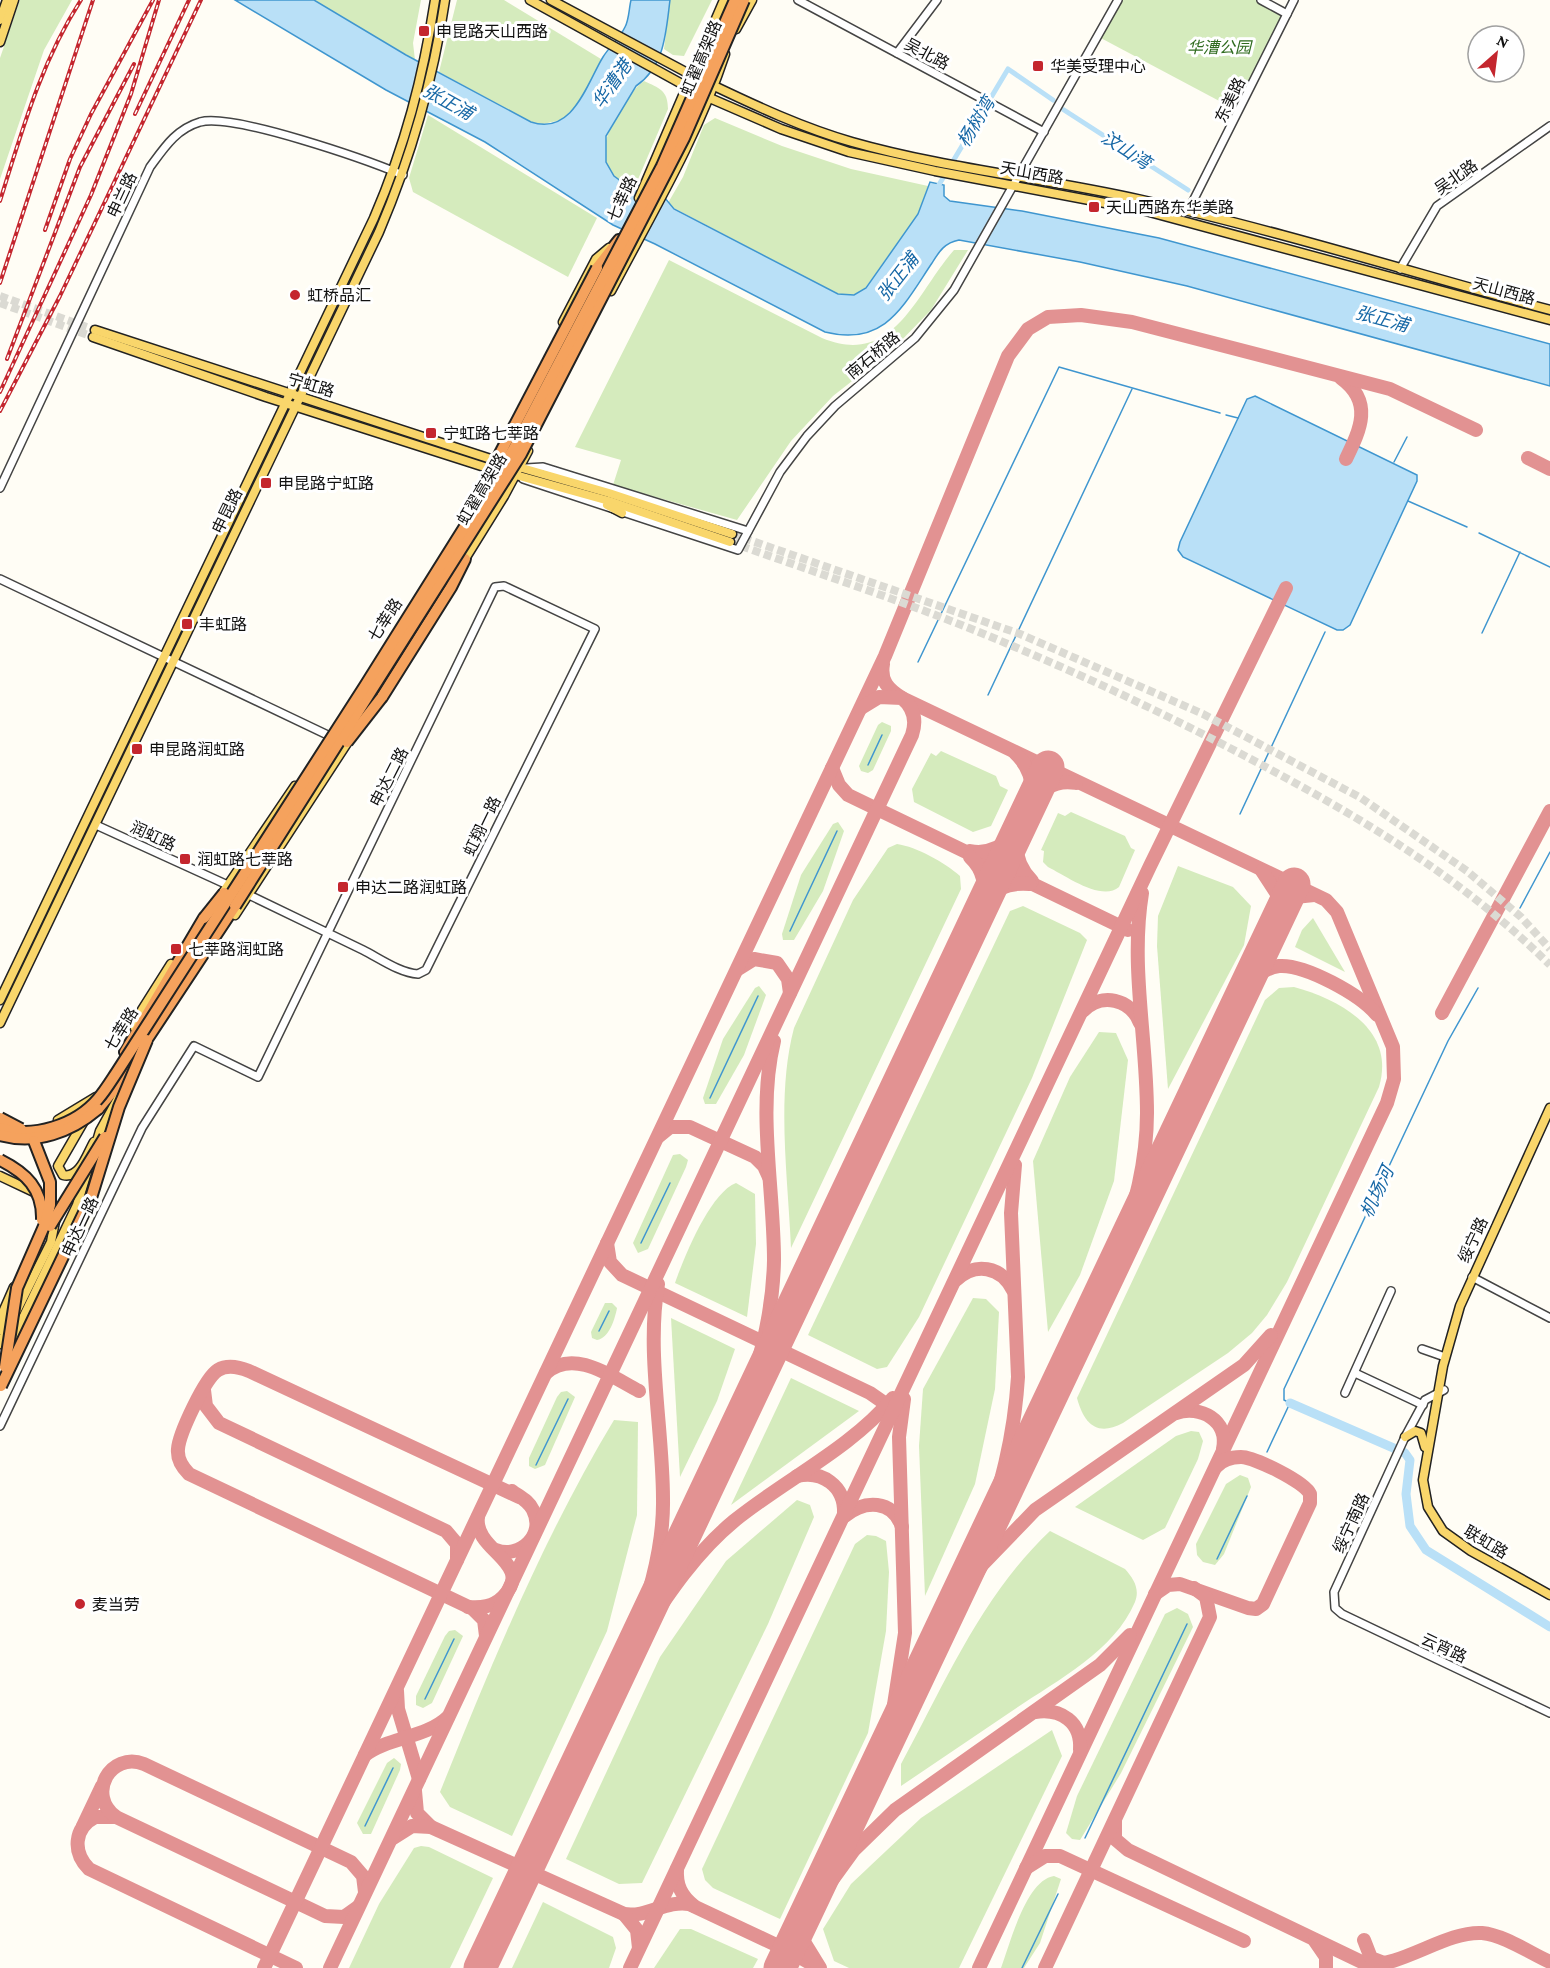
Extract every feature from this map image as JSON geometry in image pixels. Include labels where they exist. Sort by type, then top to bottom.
[{"type":"highway","name":"虹翟高架路","points":[[261,846],[513,450],[677,135],[714,44],[735,0]]},
{"type":"highway","name":"虹翟高架路","points":[[147,1040],[321,772],[521,454],[684,138],[724,39],[744,0]]},
{"type":"highway","points":[[724,39],[751,0]]},
{"type":"highway","points":[[454,544],[597,268],[620,237]]},
{"type":"highway","points":[[321,772],[382,697],[451,587],[465,560]]},
{"type":"highway","points":[[124,1053],[204,918],[261,846]]},
{"type":"highway","points":[[0,1128],[36,1131],[60,1126],[79,1116],[98,1100],[261,846]]},
{"type":"highway","points":[[0,1128],[24,1138],[46,1137],[68,1130],[84,1121],[112,1092],[147,1040]]},
{"type":"highway","points":[[50,1226],[101,1147],[147,1040]]},
{"type":"highway","points":[[0,1386],[91,1198],[119,1107]]},
{"type":"highway","points":[[0,1128],[21,1128],[41,1145],[49,1159],[57,1183],[56,1206],[50,1226],[23,1287]]},
{"type":"highway","points":[[0,1386],[8,1354],[17,1288],[50,1205],[50,1182],[34,1141]]},
{"type":"highway","points":[[1,1161],[27,1176],[36,1188],[41,1203],[42,1218],[38,1238]]},
{"type":"main road","points":[[0,20],[7,0]]},
{"type":"main road","points":[[0,42],[14,0]]},
{"type":"main road","name":"申昆路","points":[[429,64],[435,0]]},
{"type":"main road","name":"申昆路","points":[[0,1000],[86,822],[301,397],[403,175],[444,0]]},
{"type":"main road","name":"天山西路","points":[[530,0],[686,87],[820,143],[874,159],[1142,210],[1494,300],[1550,310]]},
{"type":"main road","name":"天山西路","points":[[551,0],[691,75],[786,119],[833,136],[886,151],[1075,185],[1188,212],[1400,269],[1550,320]]},
{"type":"main road","name":"七莘路","points":[[724,0],[644,188],[501,467],[329,735],[228,885],[202,914],[142,1010],[124,1053],[58,1166],[63,1175],[69,1177],[76,1174],[129,1077],[465,560],[518,471],[636,243],[683,159],[710,98],[725,54],[751,0]]},
{"type":"main road","name":"申昆路","points":[[0,1023],[96,825],[169,659],[394,171],[418,112]]},
{"type":"main road","points":[[493,460],[596,259],[620,237]]},
{"type":"main road","name":"宁虹路","points":[[501,467],[493,460],[301,397],[94,334],[286,403],[501,467],[518,471],[609,493],[731,538],[518,471]]},
{"type":"main road","points":[[592,495],[622,513]]},
{"type":"main road","points":[[86,822],[96,825]]},
{"type":"main road","points":[[0,1128],[21,1131],[42,1127],[67,1116],[98,1095]]},
{"type":"main road","name":"绥宁路","points":[[1441,1390],[1445,1358],[1474,1279],[1550,1108]]},
{"type":"main road","name":"绥宁路","points":[[1441,1390],[1474,1279],[1550,1120]]},
{"type":"main road","name":"七莘路","points":[[0,1367],[77,1205],[100,1131]]},
{"type":"main road","points":[[0,1176],[35,1192],[50,1205],[56,1215],[56,1228],[39,1267],[0,1343]]},
{"type":"main road","points":[[0,1330],[38,1236],[41,1221],[41,1211],[36,1203],[28,1193],[10,1180]]},
{"type":"main road","points":[[0,1343],[3,1320],[23,1287]]},
{"type":"main road","name":"联虹路","points":[[1441,1390],[1424,1467],[1424,1494],[1434,1520],[1443,1531],[1471,1551],[1550,1595]]},
{"type":"main road","name":"联虹路","points":[[1441,1390],[1428,1480],[1429,1492],[1438,1517],[1459,1538],[1550,1589]]},
{"type":"main road","points":[[1405,1437],[1415,1431],[1424,1437],[1424,1467]]},
{"type":"street","name":"吴北路","points":[[798,0],[1044,132]]},
{"type":"street","points":[[897,53],[937,0]]},
{"type":"street","name":"南石桥路","points":[[738,550],[776,479],[800,444],[835,406],[896,355],[928,322],[954,290],[1118,0]]},
{"type":"street","points":[[1261,0],[1287,14]]},
{"type":"street","name":"东美路","points":[[1188,212],[1294,0]]},
{"type":"street","name":"申兰路","points":[[0,488],[150,167],[175,134],[200,122],[223,121],[273,132],[403,175]]},
{"type":"street","name":"吴北路","points":[[1400,269],[1437,206],[1550,126]]},
{"type":"street","name":"宁虹路","points":[[518,471],[543,467],[747,531]]},
{"type":"street","name":"宁虹路","points":[[518,471],[531,484],[738,550]]},
{"type":"street","points":[[0,579],[346,744]]},
{"type":"street","name":"申达二路","points":[[194,1046],[258,1077],[495,587],[504,586],[594,629]]},
{"type":"street","name":"虹翔一路","points":[[328,933],[412,974],[426,970],[594,629]]},
{"type":"street","name":"润虹路","points":[[96,825],[328,933]]},
{"type":"street","name":"申达一路","points":[[0,1426],[142,1128],[194,1046]]},
{"type":"street","points":[[1474,1279],[1550,1318]]},
{"type":"street","points":[[1345,1393],[1391,1291]]},
{"type":"street","points":[[1422,1349],[1445,1358]]},
{"type":"street","points":[[1355,1373],[1423,1405]]},
{"type":"street","name":"绥宁南路","points":[[1333,1600],[1334,1592],[1405,1437],[1423,1405],[1441,1390]]},
{"type":"street","name":"云宵路","points":[[1333,1600],[1335,1608],[1342,1614],[1550,1713]]},
{"type":"green space","points":[[20,0],[72,0],[44,50],[0,179],[0,58]]},
{"type":"green space","points":[[314,0],[421,0],[413,43],[415,60]]},
{"type":"green space","points":[[457,0],[504,0],[601,59],[593,80],[574,109],[561,120],[543,124],[531,122],[439,72]]},
{"type":"green space","points":[[670,0],[712,0],[684,56],[673,55],[664,49]]},
{"type":"green space","name":"华漕公园","points":[[1118,0],[1261,0],[1287,14],[1240,112],[1097,36]]},
{"type":"green space","points":[[644,81],[664,94],[668,109],[636,184],[630,185],[617,178],[609,170],[604,150],[617,116],[632,93]]},
{"type":"green space","points":[[428,115],[597,218],[568,277],[413,192],[409,178]]},
{"type":"green space","points":[[715,118],[782,146],[851,169],[928,186],[918,214],[863,291],[849,296],[838,294],[670,206],[668,203],[683,177],[704,125]]},
{"type":"green space","points":[[954,250],[968,250],[931,310],[893,349],[833,396],[791,441],[737,520],[613,485],[621,460],[575,447],[669,260],[822,338],[847,345],[868,343],[885,335],[901,321]]},
{"type":"green space","points":[[882,722],[891,726],[891,731],[873,770],[868,773],[861,771],[859,766],[878,725]]},
{"type":"green space","points":[[941,751],[996,776],[1000,786],[1008,790],[991,826],[973,832],[914,802],[912,789],[931,753],[936,756]]},
{"type":"green space","points":[[1071,812],[1125,836],[1131,848],[1135,850],[1119,887],[1112,891],[1094,890],[1064,876],[1043,862],[1044,851],[1041,850],[1058,813],[1065,816]]},
{"type":"green space","points":[[838,822],[844,831],[823,891],[794,940],[783,940],[782,934],[801,875],[833,824]]},
{"type":"green space","points":[[897,844],[922,852],[946,866],[960,876],[961,889],[791,1248],[784,1109],[794,1028],[853,900],[888,848]]},
{"type":"green space","points":[[1178,866],[1233,887],[1251,906],[1244,945],[1168,1089],[1157,946],[1158,916]]},
{"type":"green space","points":[[1023,906],[1080,933],[1087,940],[1032,1078],[919,1317],[887,1367],[877,1369],[808,1335],[1010,911]]},
{"type":"green space","points":[[1313,918],[1345,972],[1295,947],[1302,930]]},
{"type":"green space","points":[[759,986],[766,995],[744,1055],[716,1104],[705,1104],[703,1098],[723,1039],[755,988]]},
{"type":"green space","points":[[1294,987],[1330,1000],[1346,1009],[1372,1034],[1380,1049],[1382,1067],[1379,1087],[1287,1282],[1267,1315],[1252,1333],[1228,1353],[1123,1423],[1106,1429],[1093,1426],[1083,1415],[1077,1398],[1265,1000],[1279,988]]},
{"type":"green space","points":[[1099,1032],[1116,1033],[1128,1060],[1114,1181],[1080,1275],[1048,1332],[1033,1161],[1070,1077]]},
{"type":"green space","points":[[680,1154],[688,1160],[686,1167],[648,1249],[638,1253],[633,1243],[673,1155]]},
{"type":"green space","points":[[736,1183],[755,1194],[756,1244],[747,1317],[675,1283],[691,1243],[708,1212],[726,1189]]},
{"type":"green space","points":[[973,1298],[986,1299],[999,1312],[995,1389],[975,1484],[925,1596],[919,1446],[923,1389]]},
{"type":"green space","points":[[605,1303],[612,1303],[617,1308],[608,1332],[597,1340],[592,1338],[591,1332]]},
{"type":"green space","points":[[671,1318],[735,1349],[717,1401],[680,1477]]},
{"type":"green space","points":[[791,1378],[859,1411],[731,1505]]},
{"type":"green space","points":[[567,1391],[575,1397],[545,1465],[535,1469],[529,1466],[529,1458],[557,1397],[561,1392]]},
{"type":"green space","points":[[614,1420],[638,1422],[637,1515],[607,1631],[512,1836],[450,1807],[440,1792],[541,1556]]},
{"type":"green space","points":[[1191,1431],[1199,1432],[1203,1441],[1198,1459],[1165,1528],[1143,1540],[1075,1507],[1176,1436]]},
{"type":"green space","points":[[1240,1475],[1248,1478],[1251,1487],[1224,1554],[1215,1565],[1203,1562],[1197,1555],[1196,1544],[1226,1484]]},
{"type":"green space","points":[[797,1500],[810,1505],[814,1517],[768,1624],[642,1883],[619,1884],[566,1859],[660,1657],[726,1561]]},
{"type":"green space","points":[[1050,1531],[1125,1569],[1135,1584],[1137,1593],[1135,1602],[1125,1620],[1098,1651],[1064,1677],[901,1786],[901,1764],[966,1641],[1004,1583]]},
{"type":"green space","points":[[867,1535],[886,1541],[889,1572],[886,1631],[868,1733],[780,1919],[713,1888],[705,1880],[702,1869],[855,1544]]},
{"type":"green space","points":[[1177,1608],[1188,1614],[1193,1627],[1121,1773],[1080,1840],[1072,1839],[1066,1833],[1077,1796],[1165,1614]]},
{"type":"green space","points":[[455,1630],[463,1636],[432,1703],[423,1708],[416,1705],[416,1696],[445,1636],[449,1631]]},
{"type":"green space","points":[[1052,1730],[1062,1756],[959,1968],[849,1968],[834,1961],[823,1929],[851,1884],[921,1818]]},
{"type":"green space","points":[[394,1758],[401,1764],[400,1770],[371,1834],[363,1834],[357,1823],[387,1763]]},
{"type":"green space","points":[[429,1847],[493,1878],[450,1968],[349,1968],[379,1904],[414,1848]]},
{"type":"green space","points":[[1054,1876],[1061,1879],[1040,1943],[1024,1968],[1001,1968],[1014,1929],[1027,1901],[1044,1880]]},
{"type":"green space","points":[[543,1902],[613,1937],[616,1948],[609,1968],[512,1968]]},
{"type":"green space","points":[[680,1929],[691,1929],[758,1959],[753,1968],[654,1968]]},
{"type":"water","points":[[235,0],[314,0],[406,55],[531,122],[545,124],[558,121],[577,104],[603,57],[625,27],[631,0],[670,0],[665,36],[658,59],[646,78],[636,86],[606,136],[606,162],[614,176],[625,184],[640,185],[665,198],[674,209],[838,294],[854,295],[866,288],[918,214],[930,182],[944,185],[944,196],[950,201],[1022,211],[1159,238],[1550,344],[1550,386],[1187,286],[1080,262],[959,240],[942,248],[901,308],[878,328],[863,334],[846,335],[825,332],[655,244],[613,225],[485,142],[386,90]]},
{"type":"water","points":[[1255,396],[1417,475],[1417,481],[1350,625],[1343,630],[1337,630],[1183,557],[1178,550],[1247,399]]},
{"type":"waterway","name":"杨树湾","points":[[937,188],[1008,69],[1053,100]]},
{"type":"waterway","name":"汶山湾","points":[[1064,110],[1188,190]]},
{"type":"waterway","points":[[918,662],[1059,367],[1220,413]]},
{"type":"waterway","points":[[988,695],[1132,389]]},
{"type":"waterway","points":[[1226,415],[1238,418]]},
{"type":"waterway","points":[[1394,462],[1407,437]]},
{"type":"waterway","points":[[1408,501],[1467,527]]},
{"type":"waterway","points":[[1479,533],[1550,567]]},
{"type":"waterway","points":[[1482,633],[1520,552]]},
{"type":"waterway","points":[[1240,814],[1325,632]]},
{"type":"waterway","points":[[868,765],[882,735]]},
{"type":"waterway","points":[[790,931],[837,831]]},
{"type":"waterway","points":[[1520,908],[1550,852]]},
{"type":"waterway","name":"机场河","points":[[1267,1452],[1290,1403],[1284,1400],[1284,1389],[1448,1041],[1478,988]]},
{"type":"waterway","points":[[710,1098],[758,996]]},
{"type":"waterway","points":[[641,1243],[670,1183]]},
{"type":"waterway","points":[[599,1331],[609,1311]]},
{"type":"waterway","points":[[536,1465],[568,1399]]},
{"type":"waterway","name":"机场河","points":[[1290,1403],[1405,1453],[1410,1460],[1406,1494],[1410,1526],[1426,1550],[1550,1627]]},
{"type":"waterway","points":[[1217,1559],[1247,1496]]},
{"type":"waterway","points":[[1085,1838],[1187,1624]]},
{"type":"waterway","points":[[425,1699],[454,1639]]},
{"type":"waterway","points":[[365,1826],[393,1768]]},
{"type":"waterway","points":[[1022,1968],[1058,1894]]},
{"type":"taxiway","points":[[264,1968],[885,656],[1008,356],[1028,329],[1048,317],[1081,315],[1132,322],[1390,389],[1476,430]]},
{"type":"taxiway","points":[[1341,378],[1358,397],[1361,407],[1359,427],[1346,459]]},
{"type":"taxiway","points":[[1528,458],[1550,469]]},
{"type":"taxiway","points":[[630,1968],[1150,866],[1286,588]]},
{"type":"taxiway","points":[[883,664],[882,670],[886,684],[902,698],[1326,900],[1337,912],[1393,1047],[1394,1079],[1387,1103],[979,1968]]},
{"type":"taxiway","points":[[330,1968],[912,735],[913,715],[902,698],[879,697],[861,708]]},
{"type":"taxiway","points":[[1015,753],[1030,776],[1032,790],[1030,804]]},
{"type":"taxiway","points":[[832,768],[839,785],[848,795],[1128,930]]},
{"type":"taxiway","points":[[1030,805],[1050,786],[1076,783]]},
{"type":"taxiway","points":[[1442,1013],[1550,811]]},
{"type":"taxiway","points":[[1019,828],[1016,843],[1018,856],[1023,869],[1032,881]]},
{"type":"taxiway","points":[[970,851],[984,852],[997,848],[1018,830]]},
{"type":"taxiway","points":[[970,857],[978,867],[983,879],[982,905]]},
{"type":"taxiway","points":[[1262,871],[1277,894],[1277,919]]},
{"type":"taxiway","points":[[980,910],[1001,888],[1014,884],[1030,884]]},
{"type":"taxiway","points":[[1114,1264],[1138,1190],[1145,1152],[1146,1085],[1138,975],[1142,893]]},
{"type":"taxiway","points":[[1282,908],[1295,897],[1314,895]]},
{"type":"taxiway","points":[[738,969],[754,959],[777,963],[788,979],[790,993]]},
{"type":"taxiway","points":[[1244,988],[1264,971],[1279,966],[1290,967],[1332,982],[1359,999],[1377,1015]]},
{"type":"taxiway","points":[[1083,1011],[1098,1001],[1115,1001],[1130,1008],[1140,1023]]},
{"type":"taxiway","points":[[737,1423],[752,1384],[771,1302],[774,1260],[767,1094],[774,1041]]},
{"type":"taxiway","points":[[659,1136],[670,1127],[690,1127],[755,1157],[764,1166],[769,1177]]},
{"type":"taxiway","points":[[981,1544],[1006,1462],[1016,1400],[1018,1377],[1011,1213],[1015,1165]]},
{"type":"taxiway","points":[[607,1243],[610,1262],[622,1275],[870,1393],[893,1409]]},
{"type":"taxiway","points":[[956,1280],[971,1271],[987,1269],[1002,1276],[1013,1290]]},
{"type":"taxiway","points":[[628,1654],[653,1578],[663,1519],[654,1363],[658,1284]]},
{"type":"taxiway","points":[[938,1635],[982,1565],[1035,1510],[1244,1365],[1271,1335]]},
{"type":"taxiway","points":[[546,1373],[557,1366],[569,1363],[581,1364],[593,1367],[639,1391]]},
{"type":"taxiway","points":[[486,1636],[484,1620],[473,1609],[189,1474],[179,1459],[179,1442],[206,1384],[218,1370],[237,1367],[519,1497]]},
{"type":"taxiway","points":[[204,1390],[206,1406],[219,1423],[446,1531],[457,1544],[457,1560]]},
{"type":"taxiway","points":[[639,1638],[682,1576],[720,1533],[754,1506],[838,1448],[876,1416],[893,1398]]},
{"type":"taxiway","points":[[873,1773],[893,1711],[905,1633],[899,1437],[904,1399]]},
{"type":"taxiway","points":[[1176,1413],[1194,1411],[1211,1417],[1222,1430],[1223,1449]]},
{"type":"taxiway","points":[[1155,1594],[1168,1585],[1180,1584],[1248,1608],[1256,1609],[1263,1604],[1310,1503],[1310,1494],[1289,1477],[1247,1458],[1231,1458],[1216,1467]]},
{"type":"taxiway","points":[[797,1476],[815,1475],[830,1482],[841,1495],[844,1513]]},
{"type":"taxiway","points":[[496,1550],[505,1552],[522,1548],[533,1536],[536,1528],[533,1510],[524,1499],[512,1491]]},
{"type":"taxiway","points":[[845,1516],[861,1507],[877,1505],[892,1511],[902,1527]]},
{"type":"taxiway","points":[[468,1607],[482,1607],[495,1603],[503,1597],[511,1585],[512,1575],[508,1566],[484,1539],[479,1529],[478,1517]]},
{"type":"taxiway","points":[[1045,1968],[1210,1617],[1206,1597],[1194,1588]]},
{"type":"taxiway","points":[[820,1968],[804,1942],[804,1919],[854,1850],[895,1810],[1100,1665],[1130,1635]]},
{"type":"taxiway","points":[[397,1691],[398,1709],[419,1779]]},
{"type":"taxiway","points":[[1035,1712],[1053,1712],[1068,1719],[1077,1732],[1080,1750]]},
{"type":"taxiway","points":[[365,1755],[385,1744],[429,1729],[448,1717]]},
{"type":"taxiway","points":[[358,1907],[344,1917],[325,1916],[116,1817],[107,1808],[103,1798],[106,1777],[112,1769],[121,1764],[132,1762],[144,1764],[351,1862],[363,1876],[365,1892]]},
{"type":"taxiway","points":[[83,1826],[102,1786]]},
{"type":"taxiway","points":[[415,1791],[417,1813],[431,1827]]},
{"type":"taxiway","points":[[116,1817],[95,1817],[83,1827],[79,1834],[78,1848],[89,1869],[296,1968]]},
{"type":"taxiway","points":[[1115,1820],[1115,1839],[1128,1850],[1366,1964],[1394,1961],[1453,1938],[1482,1933],[1508,1941],[1550,1962]]},
{"type":"taxiway","points":[[393,1838],[412,1826],[431,1827],[624,1914],[641,1914],[672,1904],[689,1904],[789,1951],[817,1967]]},
{"type":"taxiway","points":[[1026,1868],[1045,1856],[1060,1856],[1244,1941]]},
{"type":"taxiway","points":[[677,1869],[680,1890],[694,1906]]},
{"type":"taxiway","points":[[624,1914],[637,1930],[639,1948]]},
{"type":"taxiway","points":[[1364,1940],[1371,1958],[1384,1963]]},
{"type":"taxiway","points":[[1315,1941],[1326,1957],[1326,1968]]},
{"type":"runway","points":[[480,1968],[1048,767]]},
{"type":"runway","points":[[780,1968],[1294,884]]},
{"type":"tunnel","points":[[0,296],[95,330]]},
{"type":"tunnel","points":[[0,303],[93,337]]},
{"type":"tunnel","points":[[732,534],[1020,634],[1203,714],[1361,798],[1467,871],[1521,917],[1550,949]]},
{"type":"tunnel","points":[[730,542],[980,632],[1108,688],[1230,748],[1338,807],[1412,854],[1483,905],[1550,965]]},
{"type":"railway","points":[[0,201],[44,72],[81,0]]},
{"type":"railway","points":[[0,283],[93,0]]},
{"type":"railway","points":[[45,230],[70,159],[91,114],[153,0]]},
{"type":"railway","points":[[0,392],[91,195],[131,94],[159,0]]},
{"type":"railway","points":[[135,114],[189,0]]},
{"type":"railway","points":[[0,411],[60,296],[201,0]]},
{"type":"railway","points":[[7,359],[80,167],[134,64]]},
{"type":"place","name":"申昆路天山西路","points":[[424,31]]},
{"type":"place","name":"华美受理中心","points":[[1038,66]]},
{"type":"place","name":"天山西路东华美路","points":[[1094,207]]},
{"type":"place","name":"虹桥品汇","points":[[295,295]]},
{"type":"place","name":"宁虹路七莘路","points":[[431,433]]},
{"type":"place","name":"申昆路宁虹路","points":[[266,483]]},
{"type":"place","name":"丰虹路","points":[[187,624]]},
{"type":"place","name":"申昆路润虹路","points":[[137,749]]},
{"type":"place","name":"润虹路七莘路","points":[[185,859]]},
{"type":"place","name":"申达二路润虹路","points":[[343,887]]},
{"type":"place","name":"七莘路润虹路","points":[[176,949]]},
{"type":"place","name":"麦当劳","points":[[80,1604]]},
{"type":"water label","name":"华漕港","points":[[612,84]]},
{"type":"water label","name":"张正浦","points":[[448,102]]},
{"type":"water label","name":"张正浦","points":[[898,277]]},
{"type":"water label","name":"张正浦","points":[[1382,319]]}]
